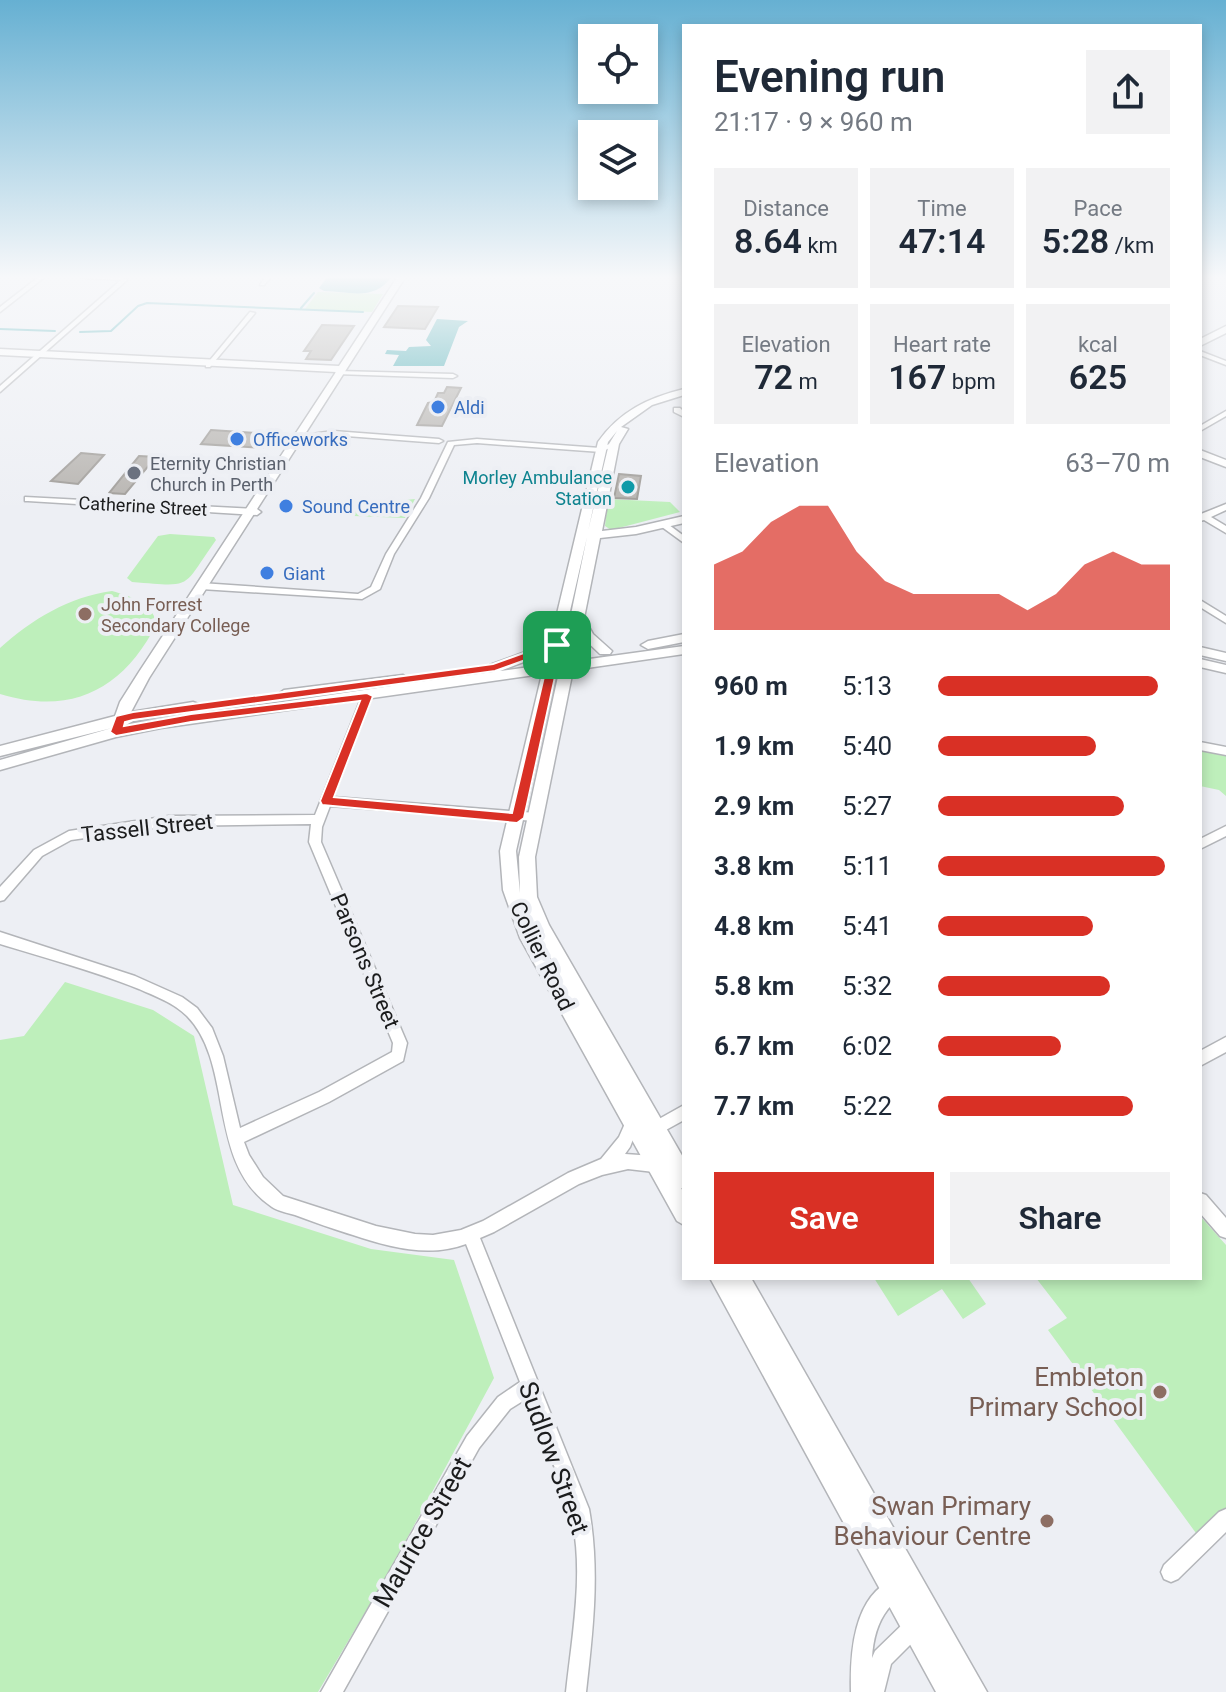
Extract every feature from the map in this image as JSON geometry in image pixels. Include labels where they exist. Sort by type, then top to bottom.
[{"type":"main road","points":[[19,355],[344,371]]},
{"type":"main road","points":[[128,716],[206,586],[355,355]]},
{"type":"main road","name":"Collier Road","points":[[682,395],[638,416],[606,445],[580,536],[560,659],[526,818],[508,851],[516,909],[542,964],[682,1211]]},
{"type":"main road","name":"Collier Road","points":[[606,445],[595,537],[577,617],[546,697],[526,818],[526,870],[534,912],[555,954],[682,1176]]},
{"type":"main road","points":[[1202,457],[1226,467]]},
{"type":"main road","points":[[580,536],[617,540],[682,520]]},
{"type":"main road","points":[[577,617],[588,637],[605,651]]},
{"type":"main road","points":[[0,751],[128,716],[560,659],[682,638]]},
{"type":"main road","points":[[0,765],[128,716],[367,696],[523,674],[560,659],[682,650]]},
{"type":"main road","points":[[1202,651],[1226,657]]},
{"type":"main road","points":[[1202,663],[1226,669]]},
{"type":"main road","points":[[523,674],[537,679],[546,697]]},
{"type":"main road","points":[[722,1280],[902,1583]]},
{"type":"main road","points":[[740,1280],[922,1620],[951,1692]]},
{"type":"main road","points":[[922,1620],[973,1692]]},
{"type":"street","points":[[209,364],[217,355]]},
{"type":"street","points":[[1205,355],[1226,363]]},
{"type":"street","points":[[0,390],[39,356]]},
{"type":"street","points":[[344,371],[453,376]]},
{"type":"street","points":[[1202,428],[1226,413]]},
{"type":"street","points":[[306,432],[447,443],[606,445]]},
{"type":"street","points":[[206,586],[364,596],[375,589],[390,554],[425,498],[447,443]]},
{"type":"street","name":"Catherine Street","points":[[28,499],[253,512]]},
{"type":"street","points":[[1202,517],[1226,507]]},
{"type":"street","points":[[1202,517],[1226,530]]},
{"type":"street","points":[[665,525],[682,538]]},
{"type":"street","points":[[1202,604],[1226,620]]},
{"type":"street","name":"Parsons Street","points":[[236,1138],[324,1097],[398,1056],[400,1043],[315,842],[319,819],[367,696]]},
{"type":"street","points":[[1202,746],[1226,751]]},
{"type":"street","points":[[327,801],[526,818]]},
{"type":"street","name":"Tassell Street","points":[[0,896],[38,853],[69,836],[169,821],[319,819]]},
{"type":"street","points":[[1202,843],[1226,831]]},
{"type":"street","points":[[0,938],[165,993],[193,1013],[214,1054],[245,1168],[253,1180],[278,1202],[416,1242],[435,1243],[470,1234],[607,1164],[637,1159],[654,1164]]},
{"type":"street","points":[[1202,1058],[1226,1044]]},
{"type":"street","points":[[655,1129],[682,1113]]},
{"type":"street","points":[[607,1164],[625,1142],[632,1124]]},
{"type":"street","points":[[1202,1203],[1226,1230]]},
{"type":"street","name":"Sudlow Street","points":[[470,1234],[579,1509],[586,1540],[587,1578],[576,1692]]},
{"type":"street","name":"Maurice Street","points":[[331,1692],[473,1442],[504,1403],[529,1387]]},
{"type":"street","points":[[1171,1572],[1226,1519]]},
{"type":"street","points":[[861,1692],[862,1645],[868,1620],[877,1603],[902,1583]]},
{"type":"street","points":[[874,1692],[882,1658],[922,1620]]},
{"type":"green space","points":[[415,499],[405,518],[328,515],[330,508]]},
{"type":"green space","points":[[608,499],[670,502],[680,512],[611,530],[605,526]]},
{"type":"green space","points":[[158,536],[214,537],[216,540],[191,576],[177,584],[132,582],[127,578]]},
{"type":"green space","points":[[112,591],[145,605],[157,623],[129,665],[93,692],[73,699],[26,700],[0,694],[0,648],[52,611],[81,598]]},
{"type":"green space","points":[[1202,750],[1226,755],[1226,796],[1219,790],[1202,786]]},
{"type":"green space","points":[[65,982],[153,1010],[194,1036],[233,1205],[371,1249],[454,1260],[494,1378],[386,1577],[318,1692],[0,1692],[0,1040],[24,1036]]},
{"type":"green space","points":[[1202,1218],[1226,1245],[1226,1519],[1201,1540],[1048,1330],[1067,1318],[1038,1280],[1202,1280]]},
{"type":"green space","points":[[875,1280],[969,1280],[986,1304],[963,1319],[942,1289],[898,1316]]},
{"type":"water","points":[[399,355],[448,355],[444,366],[393,366]]},
{"type":"building","points":[[309,355],[334,355],[331,360],[306,359]]},
{"type":"building","name":"Aldi","points":[[447,387],[461,388],[442,426],[417,425],[428,403],[434,402],[438,393],[444,393]]},
{"type":"building","name":"Officeworks","points":[[211,430],[272,434],[263,448],[201,444]]},
{"type":"building","points":[[81,453],[104,455],[78,484],[51,481]]},
{"type":"building","name":"Eternity Christian Church in Perth","points":[[139,456],[156,457],[125,494],[109,493]]},
{"type":"building","name":"Morley Ambulance Station","points":[[619,474],[641,476],[637,499],[614,498]]},
{"type":"place","name":"Aldi","points":[[438,407]]},
{"type":"place","name":"Officeworks","points":[[237,439]]},
{"type":"place","name":"Eternity Christian Church in Perth","points":[[134,473]]},
{"type":"place","name":"Morley Ambulance Station","points":[[628,487]]},
{"type":"place","name":"Sound Centre","points":[[286,506]]},
{"type":"place","name":"Giant","points":[[267,573]]},
{"type":"place","name":"John Forrest Secondary College","points":[[85,614]]},
{"type":"place","name":"Embleton Primary School","points":[[1160,1392]]},
{"type":"place","name":"Swan Primary Behaviour Centre","points":[[1047,1521]]},
{"type":"route","points":[[557,645],[517,818],[327,801],[367,696],[191,718],[116,732],[120,719],[133,716],[495,668],[557,645]]}]
